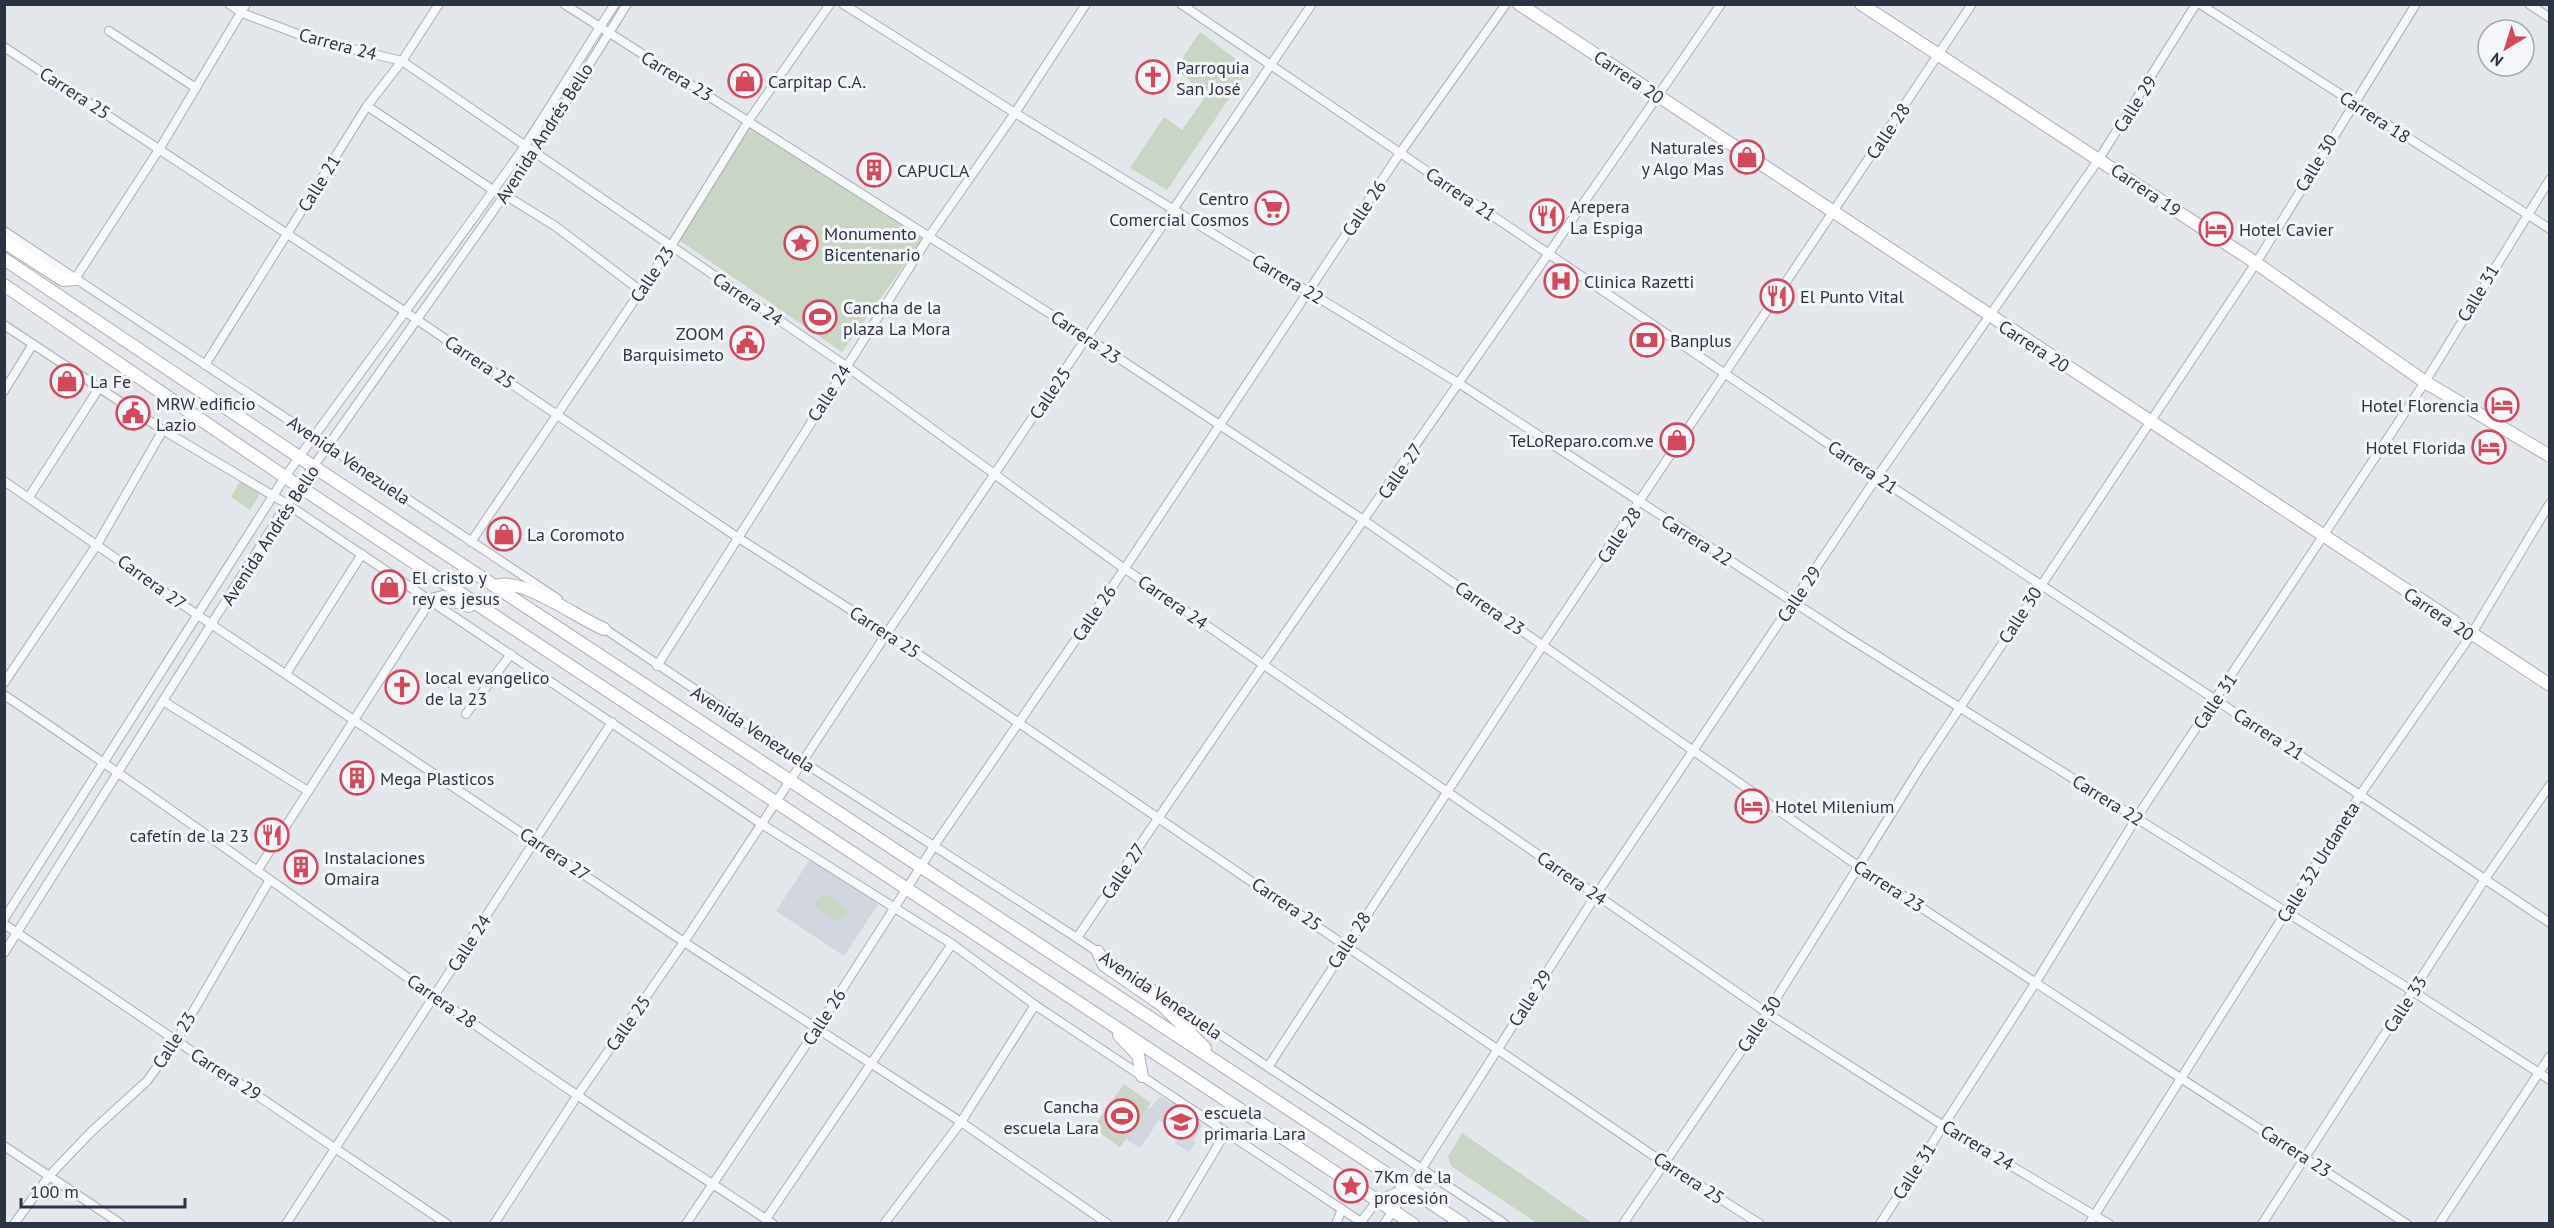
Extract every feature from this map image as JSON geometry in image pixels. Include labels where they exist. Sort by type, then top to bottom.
[{"type":"street","name":"Carrera 24","points":[[229,4],[310,39],[402,61],[524,147],[846,366],[1125,568],[1767,1013],[1944,1126],[2109,1224]]},
{"type":"street","name":"Calle 21","points":[[205,365],[367,106],[402,61],[439,4]]},
{"type":"street","name":"Carrera 23","points":[[564,4],[607,34],[749,120],[930,235],[1365,521],[1858,866],[2407,1224]]},
{"type":"street","name":"Avenida Andrés Bello","points":[[4,919],[104,761],[200,616],[285,477],[313,436],[407,313],[524,147],[615,4]]},
{"type":"street","name":"Avenida Andrés Bello","points":[[4,953],[117,770],[213,624],[287,504],[534,153],[627,4]]},
{"type":"street","name":"Calle 23","points":[[471,542],[671,246],[749,120],[830,4]]},
{"type":"street","name":"Carrera 22","points":[[843,4],[1015,113],[1460,384],[1640,504],[1959,708],[2136,817],[2550,1080]]},
{"type":"street","name":"Calle 24","points":[[657,666],[736,537],[930,235],[1015,113],[1086,4]]},
{"type":"street","name":"Carrera 21","points":[[1181,4],[1877,477],[2217,700],[2550,923]]},
{"type":"street","name":"Calle25","points":[[790,780],[1312,4]]},
{"type":"street","name":"Calle 26","points":[[686,1224],[818,1027],[934,846],[1125,568],[1217,425],[1400,153],[1506,4]]},
{"type":"street","name":"Carrera 20","points":[[1519,4],[2550,686]]},
{"type":"street","name":"Calle 27","points":[[1077,938],[1264,664],[1460,384],[1547,252],[1658,97],[1721,4]]},
{"type":"street","name":"Carrera 19","points":[[1861,4],[2256,263],[2425,382],[2550,456]]},
{"type":"street","name":"Calle 28","points":[[1268,1067],[1346,944],[1543,645],[1640,504],[1972,4]]},
{"type":"street","name":"Carrera 18","points":[[2198,4],[2550,229]]},
{"type":"street","name":"Calle 29","points":[[1384,1224],[1596,896],[1877,477],[2099,159],[2198,4]]},
{"type":"street","name":"Calle 30","points":[[1623,1224],[1767,1013],[1858,866],[2039,585],[2256,263],[2416,4]]},
{"type":"street","points":[[2529,4],[2550,18]]},
{"type":"street","points":[[4,242],[63,280],[75,279],[160,148],[244,9]]},
{"type":"street","points":[[110,31],[196,88]]},
{"type":"street","name":"Carrera 25","points":[[4,47],[418,320],[736,537],[887,633],[1664,1163],[1760,1224]]},
{"type":"street","points":[[367,106],[493,190]]},
{"type":"street","name":"Calle 31","points":[[1880,1224],[2036,982],[2136,817],[2217,700],[2425,382],[2550,178]]},
{"type":"street","points":[[505,195],[555,226],[641,291]]},
{"type":"street","name":"Avenida Venezuela","points":[[4,231],[802,762],[1077,938],[1505,1224]]},
{"type":"street","name":"Avenida Venezuela","points":[[4,259],[300,457],[1463,1224]]},
{"type":"street","points":[[4,285],[300,487],[1413,1224]]},
{"type":"street","points":[[4,325],[163,430],[287,504],[760,823],[952,944],[1035,1005],[1361,1223],[1378,1200],[1409,1187]]},
{"type":"street","points":[[4,391],[33,344]]},
{"type":"street","points":[[29,497],[99,388]]},
{"type":"street","points":[[4,683],[98,543],[163,430]]},
{"type":"street","name":"Carrera 27","points":[[4,480],[286,674],[684,942],[961,1122],[1108,1224]]},
{"type":"street","name":"Calle 32 Urdaneta","points":[[2089,1224],[2360,795],[2471,635],[2550,502]]},
{"type":"street","points":[[286,674],[362,554]]},
{"type":"street","points":[[496,586],[510,583],[528,589],[604,629]]},
{"type":"street","points":[[257,871],[431,600],[443,597],[475,609],[567,664]]},
{"type":"street","points":[[466,714],[511,654]]},
{"type":"street","points":[[4,694],[117,770]]},
{"type":"street","points":[[163,701],[308,791]]},
{"type":"street","name":"Calle 24","points":[[286,1224],[337,1149],[612,722]]},
{"type":"street","name":"Carrera 28","points":[[117,770],[269,880],[577,1096],[769,1221]]},
{"type":"street","name":"Calle 25","points":[[494,1224],[577,1096],[684,942],[790,780]]},
{"type":"street","name":"Calle 33","points":[[2262,1224],[2485,879],[2550,785]]},
{"type":"street","name":"Calle 23","points":[[14,1224],[49,1176],[91,1132],[140,1089],[176,1041],[269,880]]},
{"type":"street","name":"Carrera 29","points":[[4,924],[447,1224]]},
{"type":"street","points":[[769,1221],[952,944]]},
{"type":"street","points":[[1098,952],[1104,965],[1162,1005],[1213,1058]]},
{"type":"street","points":[[1038,976],[1056,992],[1119,1034],[1138,1056],[1142,1076]]},
{"type":"street","points":[[884,1224],[961,1122],[1035,1005]]},
{"type":"street","points":[[2439,1224],[2550,1056]]},
{"type":"street","points":[[1171,1224],[1226,1132]]},
{"type":"street","points":[[4,1146],[121,1224]]},
{"type":"street","points":[[1336,1224],[1342,1209]]},
{"type":"shaded area","points":[[811,858],[879,903],[844,956],[776,911]]},
{"type":"shaded area","name":"escuela primaria Lara","points":[[1160,1096],[1171,1103],[1174,1100],[1183,1106],[1181,1110],[1202,1125],[1193,1140],[1196,1143],[1189,1152],[1175,1143],[1180,1134],[1159,1120],[1140,1148],[1124,1138],[1146,1106],[1150,1109]]},
{"type":"green space","points":[[1200,32],[1249,69],[1167,190],[1130,168],[1164,117],[1182,130],[1204,99],[1189,86],[1190,80],[1175,69]]},
{"type":"green space","points":[[751,122],[925,236],[842,352],[676,238]]},
{"type":"green space","points":[[240,481],[258,492],[259,496],[250,510],[231,497]]},
{"type":"green space","points":[[823,893],[849,910],[840,923],[814,906]]},
{"type":"green space","name":"Cancha escuela Lara","points":[[1124,1084],[1151,1103],[1120,1147],[1093,1128]]},
{"type":"green space","points":[[1462,1133],[1592,1223],[1537,1223],[1451,1166],[1448,1156]]},
{"type":"place","name":"Parroquia San José","points":[[1153,77]]},
{"type":"place","name":"Carpitap C.A.","points":[[745,81]]},
{"type":"place","name":"Naturales y Algo Mas","points":[[1747,157]]},
{"type":"place","name":"CAPUCLA","points":[[874,170]]},
{"type":"place","name":"Centro Comercial Cosmos","points":[[1272,208]]},
{"type":"place","name":"Arepera La Espiga","points":[[1547,216]]},
{"type":"place","name":"Hotel Cavier","points":[[2216,229]]},
{"type":"place","name":"Monumento Bicentenario","points":[[801,243]]},
{"type":"place","name":"Clinica Razetti","points":[[1561,281]]},
{"type":"place","name":"El Punto Vital","points":[[1777,296]]},
{"type":"place","name":"Cancha de la plaza La Mora","points":[[820,317]]},
{"type":"place","name":"Banplus","points":[[1647,340]]},
{"type":"place","name":"ZOOM Barquisimeto","points":[[747,343]]},
{"type":"place","name":"La Fe","points":[[67,381]]},
{"type":"place","name":"Hotel Florencia","points":[[2502,405]]},
{"type":"place","name":"MRW edificio Lazio","points":[[133,413]]},
{"type":"place","name":"TeLoReparo.com.ve","points":[[1677,440]]},
{"type":"place","name":"Hotel Florida","points":[[2489,447]]},
{"type":"place","name":"La Coromoto","points":[[504,534]]},
{"type":"place","name":"El cristo y rey es jesus","points":[[389,587]]},
{"type":"place","name":"local evangelico de la 23","points":[[402,687]]},
{"type":"place","name":"Mega Plasticos","points":[[357,778]]},
{"type":"place","name":"Hotel Milenium","points":[[1752,806]]},
{"type":"place","name":"cafetín de la 23","points":[[272,835]]},
{"type":"place","name":"Instalaciones Omaira","points":[[301,867]]},
{"type":"place","name":"Cancha escuela Lara","points":[[1122,1116]]},
{"type":"place","name":"escuela primaria Lara","points":[[1181,1122]]},
{"type":"place","name":"7Km de la procesión","points":[[1351,1186]]}]
